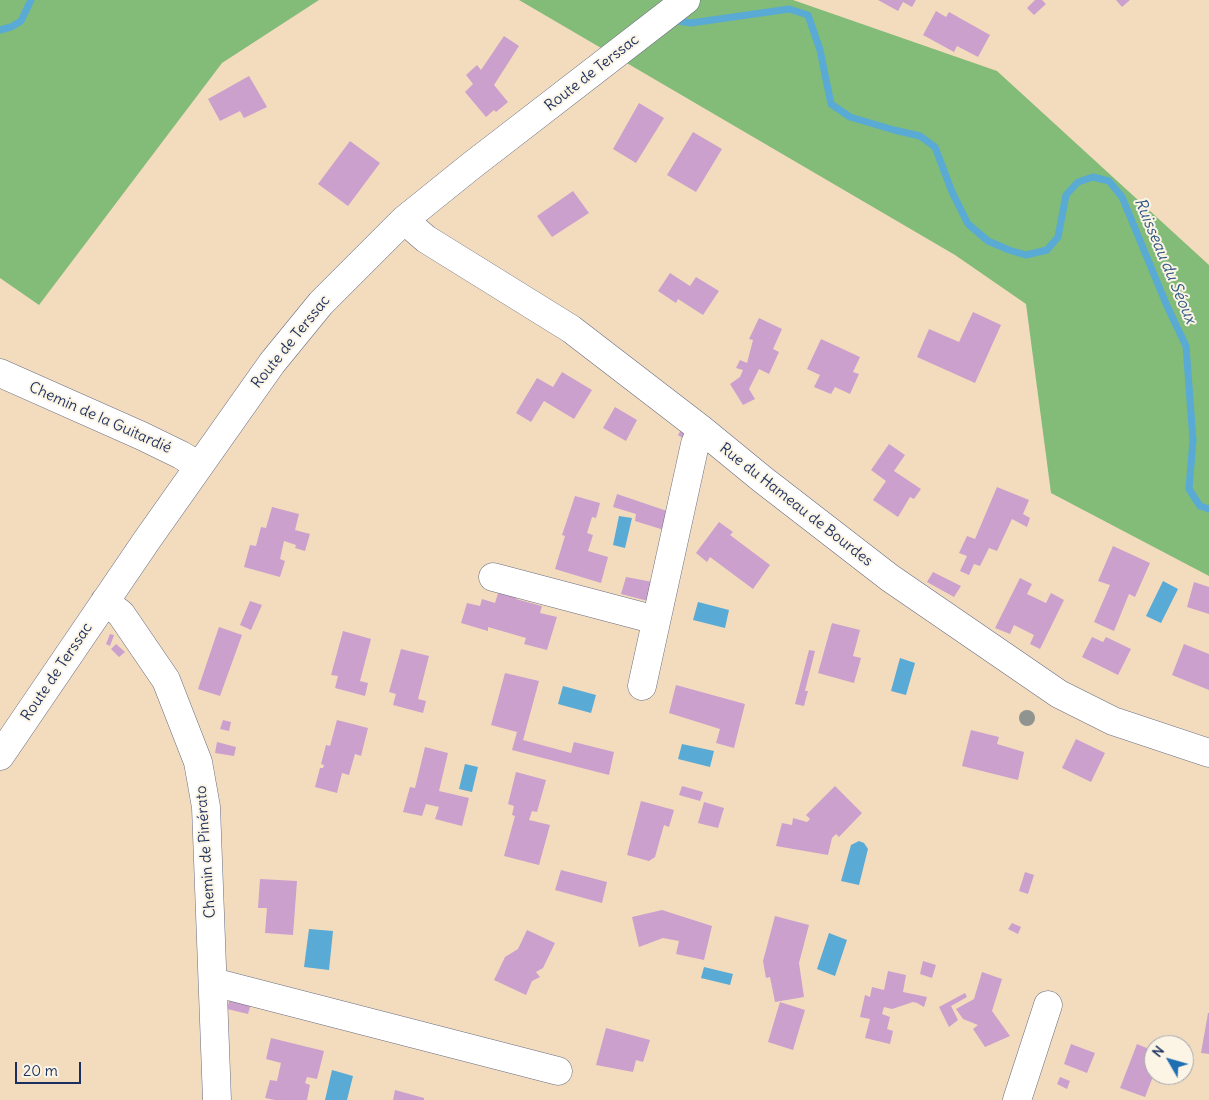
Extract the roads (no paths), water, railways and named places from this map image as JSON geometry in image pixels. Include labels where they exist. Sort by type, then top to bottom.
[{"type":"street","name":"Route de Terssac","points":[[0,756],[199,466],[272,363],[321,303],[404,220],[478,160],[679,6]]},
{"type":"street","name":"Rue du Hameau de Bourdes","points":[[404,220],[426,239],[571,329],[890,578],[1059,694],[1113,721],[1209,753]]},
{"type":"street","name":"Chemin de la Guitardié","points":[[0,373],[142,436],[199,466]]},
{"type":"street","points":[[642,686],[695,444],[701,429]]},
{"type":"street","points":[[493,577],[656,620]]},
{"type":"street","name":"Chemin de Pinérato","points":[[105,601],[121,614],[166,680],[198,762],[206,807],[217,1100]]},
{"type":"street","points":[[213,982],[558,1071]]},
{"type":"street","points":[[1017,1100],[1048,1005]]},
{"type":"water","points":[[619,516],[632,518],[625,548],[613,545]]},
{"type":"water","points":[[1163,581],[1178,589],[1161,623],[1146,616]]},
{"type":"water","points":[[698,602],[729,610],[725,628],[693,620]]},
{"type":"water","points":[[900,658],[915,663],[906,695],[891,691]]},
{"type":"water","points":[[563,686],[596,695],[591,713],[558,704]]},
{"type":"water","points":[[682,744],[714,751],[710,767],[678,759]]},
{"type":"water","points":[[465,764],[478,767],[472,792],[459,789]]},
{"type":"water","points":[[859,841],[864,843],[868,849],[859,885],[841,881],[851,845]]},
{"type":"water","points":[[309,929],[333,931],[329,970],[304,967]]},
{"type":"water","points":[[829,933],[847,940],[835,976],[817,969]]},
{"type":"water","points":[[704,967],[733,974],[730,985],[701,978]]},
{"type":"water","points":[[332,1070],[353,1076],[347,1100],[325,1100]]},
{"type":"waterway","name":"Ruisseau du Séoux","points":[[0,30],[11,27],[21,21],[31,0]]},
{"type":"waterway","name":"Ruisseau du Séoux","points":[[676,17],[678,21],[691,23],[789,9],[808,15],[820,50],[831,104],[850,117],[920,136],[935,147],[952,192],[968,224],[988,241],[1009,250],[1026,255],[1047,250],[1058,237],[1066,195],[1078,182],[1093,177],[1109,181],[1122,197],[1167,306],[1186,346],[1193,440],[1189,489],[1200,506],[1209,509]]}]
